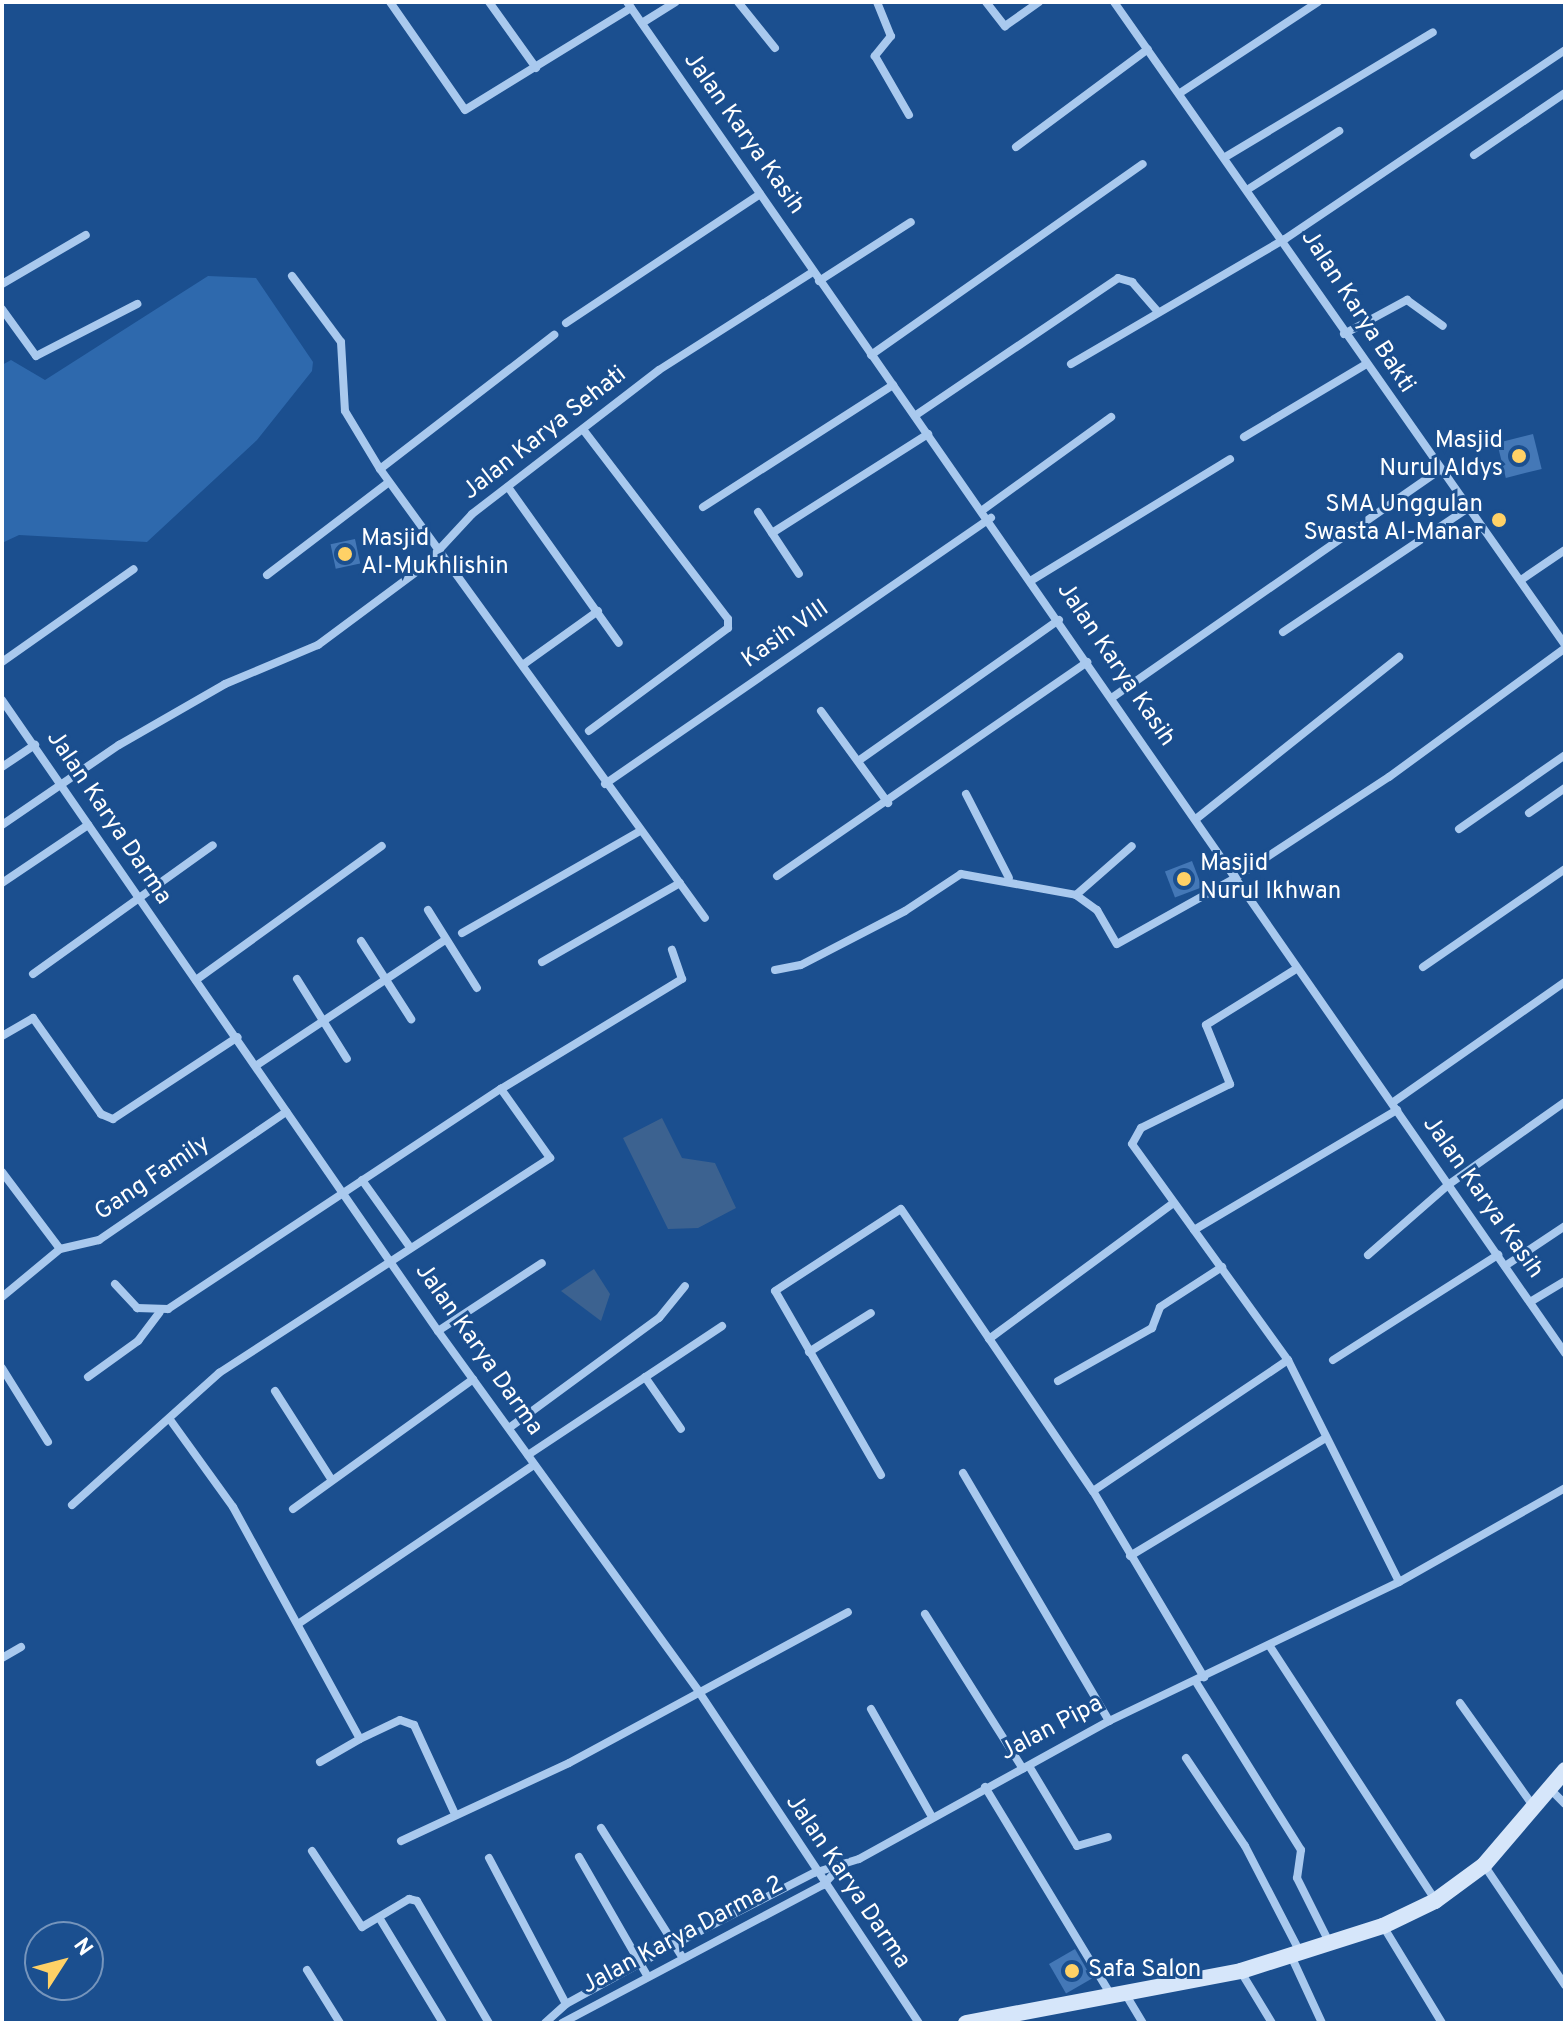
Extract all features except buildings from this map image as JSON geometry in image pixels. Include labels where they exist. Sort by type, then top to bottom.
[{"type":"main road","points":[[966,2023],[1119,1997],[1241,1971],[1383,1926],[1435,1901],[1484,1865],[1565,1770]]},
{"type":"street","points":[[390,2],[462,109],[536,68],[629,5]]},
{"type":"street","points":[[489,2],[536,68]]},
{"type":"street","points":[[642,23],[675,2]]},
{"type":"street","points":[[738,2],[775,48]]},
{"type":"street","points":[[877,2],[891,36],[875,56],[909,115]]},
{"type":"street","points":[[986,2],[1005,26],[1039,2]]},
{"type":"street","name":"Jalan Karya Bakti","points":[[1114,2],[1250,188],[1365,365],[1521,580],[1565,646]]},
{"type":"street","points":[[1180,93],[1318,2]]},
{"type":"street","name":"Jalan Karya Kasih","points":[[629,5],[871,355],[991,518],[1296,969],[1565,1353]]},
{"type":"street","points":[[1227,156],[1433,32]]},
{"type":"street","points":[[1016,147],[1148,49]]},
{"type":"street","points":[[1071,364],[1285,239],[1565,50]]},
{"type":"street","points":[[1474,155],[1565,93]]},
{"type":"street","points":[[1250,188],[1339,131]]},
{"type":"street","points":[[871,355],[1143,164]]},
{"type":"street","points":[[566,323],[760,194]]},
{"type":"street","points":[[819,281],[911,222]]},
{"type":"street","points":[[2,284],[86,235]]},
{"type":"street","name":"Jalan Karya Sehati","points":[[2,825],[225,684],[293,661],[440,551],[508,487],[585,432],[659,370],[813,272]]},
{"type":"street","points":[[292,276],[341,342],[345,411],[380,469],[524,664],[638,832],[705,918]]},
{"type":"street","points":[[916,415],[1118,278],[1132,282],[1158,312]]},
{"type":"street","points":[[1344,334],[1407,300],[1443,326]]},
{"type":"street","points":[[2,309],[36,356],[137,304]]},
{"type":"street","points":[[380,469],[554,335]]},
{"type":"street","points":[[1244,437],[1365,365]]},
{"type":"street","points":[[703,507],[893,385]]},
{"type":"street","points":[[984,509],[1111,417]]},
{"type":"street","points":[[585,432],[728,619],[728,628],[589,731]]},
{"type":"street","points":[[772,533],[928,434]]},
{"type":"street","points":[[1032,580],[1230,459]]},
{"type":"street","points":[[1113,697],[1440,470]]},
{"type":"street","points":[[267,575],[389,482]]},
{"type":"street","points":[[508,487],[619,643]]},
{"type":"street","points":[[1283,632],[1468,508]]},
{"type":"street","points":[[758,512],[799,574]]},
{"type":"street","name":"Kasih VIII","points":[[605,784],[991,518]]},
{"type":"street","points":[[1521,580],[1565,550]]},
{"type":"street","points":[[2,662],[134,569]]},
{"type":"street","points":[[524,664],[598,611]]},
{"type":"street","points":[[861,759],[1059,620]]},
{"type":"street","points":[[775,970],[801,965],[905,911],[961,874],[1009,878],[1076,895],[1097,910],[1117,944],[1235,878],[1389,777],[1565,646]]},
{"type":"street","points":[[1196,819],[1399,657]]},
{"type":"street","points":[[777,876],[888,803],[1087,662]]},
{"type":"street","name":"Jalan Karya Darma","points":[[2,700],[64,785],[88,825],[238,1037],[286,1112],[438,1331],[699,1692],[814,1873],[919,2023]]},
{"type":"street","points":[[821,711],[861,759],[888,803]]},
{"type":"street","points":[[2,767],[35,745]]},
{"type":"street","points":[[1459,829],[1565,755]]},
{"type":"street","points":[[1529,813],[1565,788]]},
{"type":"street","points":[[966,794],[1009,878]]},
{"type":"street","points":[[2,883],[88,825]]},
{"type":"street","points":[[462,933],[638,832]]},
{"type":"street","points":[[33,974],[136,895],[213,845]]},
{"type":"street","points":[[196,980],[382,846]]},
{"type":"street","points":[[1076,895],[1132,846]]},
{"type":"street","points":[[1423,967],[1565,869]]},
{"type":"street","points":[[542,962],[680,883]]},
{"type":"street","points":[[428,910],[477,988]]},
{"type":"street","points":[[257,1065],[321,1019],[445,940]]},
{"type":"street","points":[[361,941],[411,1019]]},
{"type":"street","points":[[88,1377],[138,1341],[160,1312],[501,1089],[682,979],[672,950]]},
{"type":"street","points":[[1296,969],[1206,1025],[1230,1084],[1133,1136],[1139,1159],[1288,1360],[1324,1439],[1399,1582]]},
{"type":"street","points":[[297,979],[347,1059]]},
{"type":"street","points":[[1194,1230],[1394,1106],[1565,982]]},
{"type":"street","points":[[2,1036],[33,1018],[109,1119],[238,1037]]},
{"type":"street","points":[[72,1505],[171,1421],[219,1373],[389,1258],[550,1158],[501,1089]]},
{"type":"street","points":[[1368,1255],[1448,1185],[1565,1102]]},
{"type":"street","name":"Gang Family","points":[[2,1297],[60,1249],[99,1240],[286,1112]]},
{"type":"street","points":[[2,1172],[60,1249]]},
{"type":"street","points":[[362,1180],[409,1246]]},
{"type":"street","points":[[989,1339],[1172,1204]]},
{"type":"street","points":[[881,1475],[777,1297],[779,1283],[901,1209],[1093,1491],[1301,1850],[1297,1878],[1330,1945]]},
{"type":"street","points":[[1505,1266],[1565,1226]]},
{"type":"street","points":[[1333,1360],[1498,1255]]},
{"type":"street","points":[[438,1331],[542,1263]]},
{"type":"street","points":[[1058,1381],[1152,1328],[1160,1307],[1222,1267]]},
{"type":"street","points":[[1530,1302],[1565,1281]]},
{"type":"street","points":[[115,1284],[137,1308],[160,1312]]},
{"type":"street","points":[[509,1428],[659,1318],[685,1286]]},
{"type":"street","points":[[809,1352],[871,1313]]},
{"type":"street","points":[[528,1455],[722,1326]]},
{"type":"street","points":[[1093,1491],[1288,1360]]},
{"type":"street","points":[[2,1368],[48,1442]]},
{"type":"street","points":[[645,1377],[681,1429]]},
{"type":"street","points":[[293,1509],[473,1379]]},
{"type":"street","points":[[275,1391],[331,1479]]},
{"type":"street","points":[[171,1421],[233,1507],[360,1739]]},
{"type":"street","points":[[1130,1556],[1324,1439]]},
{"type":"street","points":[[298,1624],[534,1465]]},
{"type":"street","points":[[963,1473],[1109,1721]]},
{"type":"street","name":"Jalan Pipa","points":[[838,1869],[1109,1721],[1399,1582],[1565,1488]]},
{"type":"street","points":[[401,1841],[569,1763],[848,1612]]},
{"type":"street","points":[[925,1614],[1077,1846],[1108,1837]]},
{"type":"street","points":[[1269,1645],[1435,1901]]},
{"type":"street","points":[[2,1658],[21,1647]]},
{"type":"street","points":[[1460,1703],[1534,1807]]},
{"type":"street","points":[[871,1709],[932,1817]]},
{"type":"street","points":[[320,1762],[400,1720],[414,1725],[455,1814]]},
{"type":"street","points":[[1186,1758],[1245,1846],[1296,1956],[1322,2023]]},
{"type":"street","points":[[985,1787],[1119,1997],[1143,2023]]},
{"type":"street","points":[[1550,1789],[1565,1804]]},
{"type":"street","points":[[601,1828],[683,1958]]},
{"type":"street","points":[[312,1851],[362,1927],[409,1899],[417,1901],[489,2023]]},
{"type":"street","points":[[579,1857],[648,1977]]},
{"type":"street","points":[[489,1858],[566,2004]]},
{"type":"street","points":[[1484,1865],[1565,1985]]},
{"type":"street","points":[[545,2023],[566,2004],[675,1944],[814,1873],[838,1869]]},
{"type":"street","points":[[823,1885],[838,1869]]},
{"type":"street","name":"Jalan Karya Darma 2","points":[[562,2023],[823,1885]]},
{"type":"street","points":[[731,1917],[737,1929]]},
{"type":"street","points":[[380,1919],[443,2023]]},
{"type":"street","points":[[1383,1926],[1442,2023]]},
{"type":"street","points":[[307,1970],[340,2023]]},
{"type":"street","points":[[1241,1971],[1272,2023]]},
{"type":"shaded area","points":[[208,276],[256,278],[313,362],[312,371],[257,440],[147,542],[19,535],[2,543],[2,365],[11,360],[45,380]]},
{"type":"shaded area","points":[[662,1118],[682,1158],[715,1163],[736,1208],[698,1228],[668,1229],[623,1138]]},
{"type":"shaded area","points":[[594,1269],[610,1294],[601,1321],[561,1291]]},
{"type":"place","name":"Masjid Nurul Aldys","points":[[1519,456]]},
{"type":"place","name":"SMA Unggulan Swasta Al-Manar","points":[[1499,520]]},
{"type":"place","name":"Masjid Al-Mukhlishin","points":[[345,554]]},
{"type":"place","name":"Masjid Nurul Ikhwan","points":[[1184,879]]},
{"type":"place","name":"Safa Salon","points":[[1072,1971]]}]
